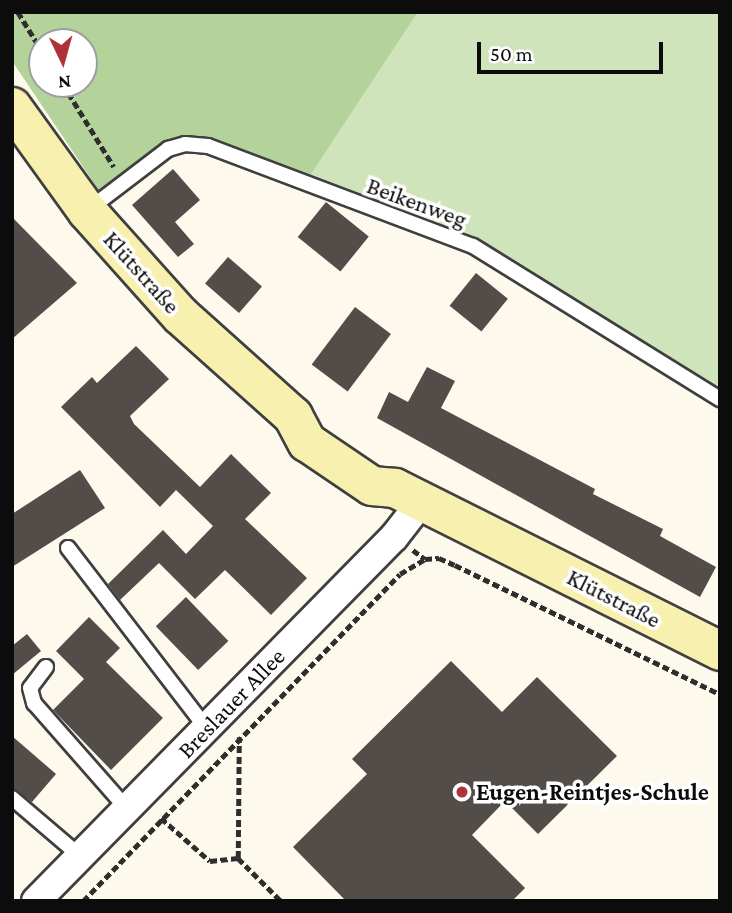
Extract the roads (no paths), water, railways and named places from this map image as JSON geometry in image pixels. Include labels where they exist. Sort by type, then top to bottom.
[{"type":"main road","name":"Klütstraße","points":[[12,107],[87,211],[180,315],[293,416],[307,442],[372,486],[408,495],[720,651]]},
{"type":"street","name":"Breslauer Allee","points":[[36,901],[394,537],[408,495]]},
{"type":"lane","name":"Beikenweg","points":[[87,211],[168,149],[185,144],[208,146],[473,246],[720,399]]},
{"type":"lane","points":[[68,548],[206,728]]},
{"type":"lane","points":[[46,667],[30,688],[34,703],[127,809]]},
{"type":"lane","points":[[12,798],[80,856]]},
{"type":"place","name":"Eugen-Reintjes-Schule","points":[[462,792]]}]
